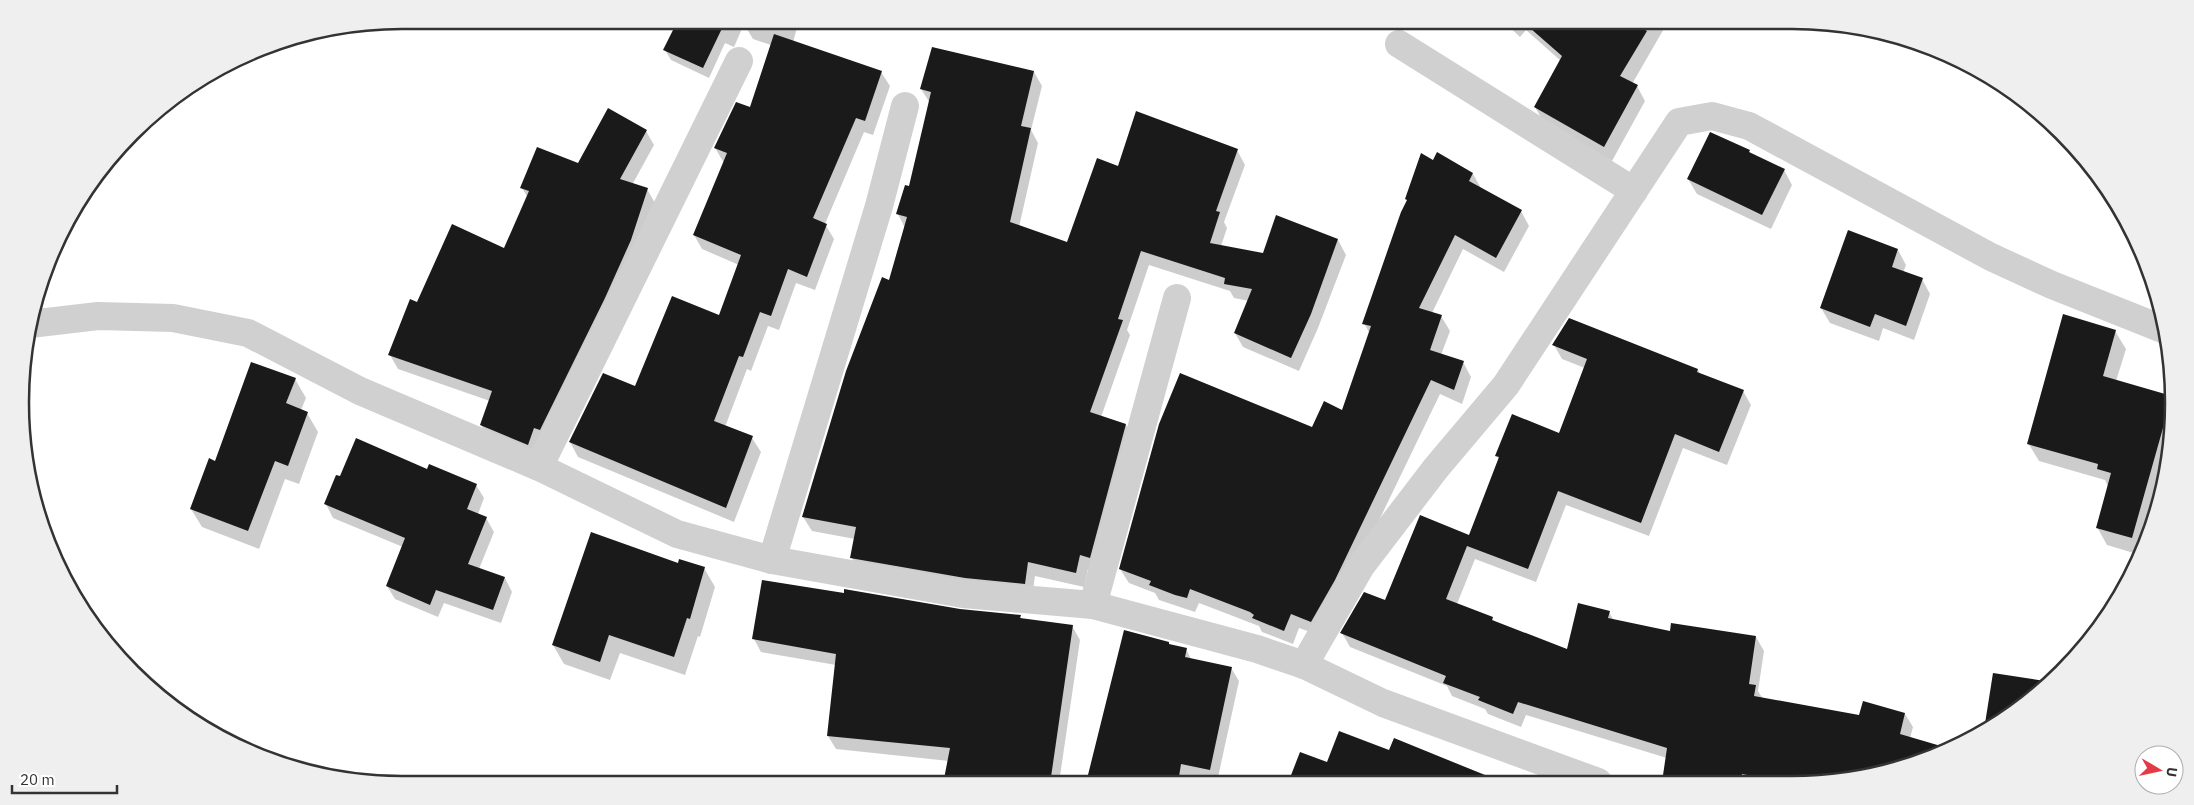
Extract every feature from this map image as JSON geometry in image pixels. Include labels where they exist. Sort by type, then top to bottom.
[{"type":"street","points":[[1399,44],[1634,191]]},
{"type":"street","points":[[539,467],[740,61]]},
{"type":"street","points":[[772,560],[879,206],[905,106]]},
{"type":"street","points":[[1304,665],[1361,566],[1436,468],[1506,385],[1679,122],[1712,116],[1749,126],[1991,257],[2052,285],[2157,327]]},
{"type":"street","points":[[1093,605],[1177,298]]},
{"type":"street","points":[[37,323],[98,316],[173,318],[248,333],[360,391],[539,467],[678,534],[772,560],[963,594],[1093,605],[1257,649],[1304,665],[1382,703],[1582,776]]},
{"type":"building","points":[[674,29],[722,29],[703,68],[663,50]]},
{"type":"building","points":[[1531,29],[1644,29],[1647,31],[1620,76],[1638,85],[1604,147],[1534,107],[1562,56]]},
{"type":"building","points":[[774,34],[882,71],[865,121],[856,118],[813,218],[827,224],[807,277],[788,269],[771,316],[760,312],[743,357],[739,356],[714,421],[753,436],[726,508],[569,442],[603,373],[635,386],[672,296],[719,315],[741,255],[693,235],[727,153],[714,148],[736,102],[750,107]]},
{"type":"building","points":[[932,47],[1034,71],[1021,126],[1031,128],[1010,222],[1067,242],[1097,158],[1118,166],[1136,111],[1238,149],[1216,211],[1220,212],[1210,243],[1263,253],[1276,215],[1338,239],[1311,314],[1291,358],[1234,333],[1252,289],[1224,284],[1225,278],[1141,251],[1118,319],[1123,320],[1090,412],[1126,424],[1090,558],[1080,555],[1076,573],[1028,562],[1025,584],[965,578],[850,558],[856,527],[802,517],[846,371],[882,277],[889,280],[907,217],[896,214],[905,185],[909,186],[931,92],[920,89]]},
{"type":"building","points":[[608,108],[647,130],[620,179],[648,188],[631,240],[605,298],[540,430],[534,428],[528,445],[480,425],[492,391],[388,355],[410,299],[417,302],[452,224],[504,248],[529,191],[520,188],[537,147],[578,163]]},
{"type":"building","points":[[1710,132],[1750,150],[1749,152],[1785,169],[1762,215],[1687,179]]},
{"type":"building","points":[[1437,152],[1473,173],[1469,181],[1522,210],[1496,258],[1455,235],[1419,308],[1442,315],[1430,350],[1464,361],[1454,390],[1431,380],[1335,580],[1311,622],[1291,614],[1284,631],[1252,618],[1254,615],[1250,612],[1190,589],[1187,598],[1175,595],[1149,585],[1151,581],[1119,569],[1159,424],[1180,373],[1312,427],[1324,401],[1342,410],[1371,326],[1362,324],[1401,212],[1407,200],[1405,199],[1421,153],[1433,160]]},
{"type":"building","points":[[1848,230],[1898,249],[1892,267],[1923,278],[1906,326],[1875,314],[1870,327],[1820,308]]},
{"type":"building","points":[[2063,314],[2116,330],[2103,376],[2165,394],[2164,424],[2132,538],[2096,528],[2111,473],[2097,469],[2098,464],[2027,444]]},
{"type":"building","points":[[1569,318],[1698,369],[1697,372],[1744,390],[1719,452],[1675,434],[1641,523],[1558,491],[1528,569],[1467,546],[1446,599],[1493,617],[1492,620],[1567,649],[1578,603],[1610,611],[1608,618],[1670,631],[1671,623],[1756,636],[1749,684],[1756,685],[1754,696],[1859,715],[1863,701],[1905,713],[1900,734],[1940,746],[1888,764],[1840,773],[1792,776],[1753,776],[1742,774],[1742,776],[1663,776],[1667,748],[1518,702],[1513,714],[1478,700],[1480,697],[1443,683],[1446,676],[1340,633],[1364,592],[1385,600],[1420,515],[1469,535],[1499,457],[1495,456],[1512,414],[1559,433],[1587,359],[1552,345]]},
{"type":"building","points":[[251,362],[296,378],[286,403],[308,412],[288,466],[275,461],[248,531],[190,509],[209,458],[215,461]]},
{"type":"building","points":[[356,438],[427,469],[429,464],[477,484],[467,509],[487,517],[468,564],[505,577],[493,610],[436,590],[430,605],[386,586],[405,538],[324,504],[336,475],[340,476]]},
{"type":"building","points":[[591,532],[678,563],[679,559],[705,567],[690,619],[687,618],[674,657],[609,635],[600,662],[552,645]]},
{"type":"building","points":[[762,580],[844,593],[844,589],[960,609],[1021,615],[1020,618],[1073,625],[1051,776],[945,776],[950,748],[827,736],[836,654],[752,639]]},
{"type":"building","points":[[1124,630],[1187,648],[1185,657],[1232,667],[1210,770],[1181,764],[1179,776],[1088,776]]},
{"type":"building","points":[[1993,673],[2042,681],[2019,699],[1985,721]]},
{"type":"building","points":[[1339,731],[1389,750],[1394,738],[1487,776],[1291,776],[1300,752],[1327,762]]}]
